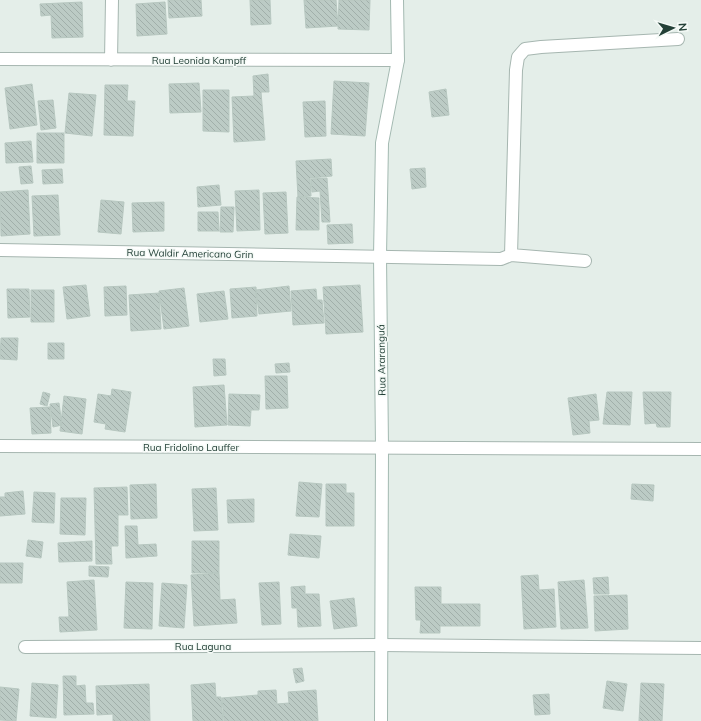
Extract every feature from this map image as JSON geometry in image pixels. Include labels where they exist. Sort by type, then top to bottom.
[{"type":"street","points":[[111,60],[112,0]]},
{"type":"street","name":"Rua Araranguá","points":[[381,721],[382,448],[380,256],[382,143],[398,60],[397,0]]},
{"type":"street","points":[[511,255],[516,70],[518,57],[525,49],[541,47],[678,39]]},
{"type":"street","name":"Rua Leonida Kampff","points":[[0,59],[398,60]]},
{"type":"street","name":"Rua Waldir Americano Grin","points":[[0,250],[501,259],[511,255],[585,261]]},
{"type":"street","name":"Rua Fridolino Lauffer","points":[[0,446],[701,450]]},
{"type":"street","name":"Rua Laguna","points":[[24,647],[381,645],[701,648]]},
{"type":"building","points":[[168,0],[201,0],[202,16],[169,18]]},
{"type":"building","points":[[250,0],[270,0],[271,24],[251,25]]},
{"type":"building","points":[[304,0],[336,0],[338,26],[306,28]]},
{"type":"building","points":[[339,0],[370,0],[369,30],[338,29]]},
{"type":"building","points":[[82,2],[83,37],[52,38],[51,15],[41,16],[40,4]]},
{"type":"building","points":[[165,2],[167,34],[137,36],[136,4]]},
{"type":"building","points":[[268,74],[269,92],[261,92],[265,140],[234,142],[232,97],[254,96],[253,76]]},
{"type":"building","points":[[334,81],[369,83],[365,136],[331,134]]},
{"type":"building","points":[[199,83],[201,112],[170,113],[169,84]]},
{"type":"building","points":[[32,84],[37,125],[10,129],[5,88]]},
{"type":"building","points":[[105,85],[128,85],[127,101],[135,101],[133,136],[104,135]]},
{"type":"building","points":[[446,89],[449,115],[432,117],[429,92]]},
{"type":"building","points":[[203,90],[229,90],[229,132],[203,131]]},
{"type":"building","points":[[69,93],[96,95],[92,136],[65,133]]},
{"type":"building","points":[[53,100],[56,128],[41,130],[38,101]]},
{"type":"building","points":[[325,101],[326,136],[305,137],[303,102]]},
{"type":"building","points":[[37,133],[64,133],[64,163],[37,163]]},
{"type":"building","points":[[31,141],[33,162],[6,163],[5,143]]},
{"type":"building","points":[[331,159],[332,176],[310,178],[311,196],[298,197],[296,161]]},
{"type":"building","points":[[31,166],[33,183],[21,184],[19,167]]},
{"type":"building","points":[[425,168],[426,187],[412,189],[410,169]]},
{"type":"building","points":[[62,169],[63,183],[43,184],[42,170]]},
{"type":"building","points":[[327,178],[330,222],[322,222],[320,191],[312,192],[311,179]]},
{"type":"building","points":[[219,185],[221,205],[198,207],[197,187]]},
{"type":"building","points":[[28,190],[30,234],[1,236],[0,192]]},
{"type":"building","points":[[259,190],[260,230],[237,231],[235,191]]},
{"type":"building","points":[[286,192],[288,233],[265,234],[263,193]]},
{"type":"building","points":[[58,195],[60,235],[34,236],[32,196]]},
{"type":"building","points":[[297,197],[319,198],[319,230],[296,230]]},
{"type":"building","points":[[101,200],[124,202],[121,234],[98,232]]},
{"type":"building","points":[[164,202],[164,231],[133,232],[132,203]]},
{"type":"building","points":[[221,207],[234,207],[233,232],[220,232]]},
{"type":"building","points":[[198,212],[218,212],[219,231],[198,231]]},
{"type":"building","points":[[352,224],[353,243],[328,244],[327,225]]},
{"type":"building","points":[[86,285],[90,316],[67,319],[63,287]]},
{"type":"building","points":[[360,285],[363,332],[326,334],[323,287]]},
{"type":"building","points":[[126,286],[127,315],[105,316],[104,287]]},
{"type":"building","points":[[289,286],[291,311],[259,314],[256,290]]},
{"type":"building","points":[[256,287],[257,316],[232,318],[230,289]]},
{"type":"building","points":[[184,288],[189,326],[164,329],[159,291]]},
{"type":"building","points":[[7,289],[29,289],[30,317],[8,318]]},
{"type":"building","points":[[316,289],[317,300],[322,300],[324,323],[293,325],[291,291]]},
{"type":"building","points":[[31,290],[54,290],[54,322],[31,322]]},
{"type":"building","points":[[224,291],[228,319],[200,322],[197,294]]},
{"type":"building","points":[[159,293],[161,329],[131,331],[129,295]]},
{"type":"building","points":[[1,338],[18,338],[17,360],[0,359]]},
{"type":"building","points":[[48,343],[64,343],[64,359],[48,359]]},
{"type":"building","points":[[213,359],[225,359],[226,375],[214,376]]},
{"type":"building","points":[[289,363],[290,372],[276,373],[275,364]]},
{"type":"building","points":[[265,376],[287,376],[288,408],[266,409]]},
{"type":"building","points":[[224,385],[227,425],[195,427],[193,387]]},
{"type":"building","points":[[112,389],[131,392],[125,432],[105,429],[106,424],[94,422],[98,394],[111,396]]},
{"type":"building","points":[[43,392],[50,394],[47,406],[40,404]]},
{"type":"building","points":[[607,392],[632,392],[630,425],[603,424]]},
{"type":"building","points":[[643,392],[671,392],[670,427],[657,427],[656,423],[645,424]]},
{"type":"building","points":[[229,394],[260,395],[259,410],[251,410],[250,426],[228,425]]},
{"type":"building","points":[[596,394],[599,420],[589,421],[590,433],[573,435],[568,398]]},
{"type":"building","points":[[64,396],[86,399],[82,434],[60,431]]},
{"type":"building","points":[[59,403],[62,425],[53,427],[50,404]]},
{"type":"building","points":[[50,407],[51,433],[32,434],[30,408]]},
{"type":"building","points":[[299,482],[322,484],[319,517],[296,516]]},
{"type":"building","points":[[156,484],[157,518],[131,519],[130,485]]},
{"type":"building","points":[[326,484],[346,484],[346,493],[354,493],[354,526],[326,526]]},
{"type":"building","points":[[632,484],[654,485],[653,501],[631,499]]},
{"type":"building","points":[[127,487],[128,515],[118,515],[118,546],[111,546],[112,564],[96,564],[94,488]]},
{"type":"building","points":[[216,488],[218,530],[194,531],[192,489]]},
{"type":"building","points":[[23,491],[25,514],[0,516],[0,497],[5,497],[5,493]]},
{"type":"building","points":[[34,492],[55,493],[54,523],[32,522]]},
{"type":"building","points":[[61,498],[86,498],[85,535],[60,534]]},
{"type":"building","points":[[254,499],[254,522],[228,523],[227,500]]},
{"type":"building","points":[[125,526],[137,526],[138,545],[156,544],[157,556],[126,558]]},
{"type":"building","points":[[290,534],[321,536],[319,558],[288,555]]},
{"type":"building","points":[[28,540],[43,542],[41,558],[26,556]]},
{"type":"building","points":[[92,541],[92,561],[59,562],[58,543]]},
{"type":"building","points":[[192,541],[219,541],[219,573],[192,573]]},
{"type":"building","points":[[0,563],[23,563],[22,583],[0,583]]},
{"type":"building","points":[[89,566],[109,567],[108,577],[89,576]]},
{"type":"building","points":[[219,573],[220,600],[235,599],[237,623],[194,626],[191,575]]},
{"type":"building","points":[[538,575],[539,590],[554,589],[556,627],[524,629],[521,576]]},
{"type":"building","points":[[608,577],[609,594],[594,594],[593,578]]},
{"type":"building","points":[[94,580],[97,630],[60,632],[59,617],[69,617],[67,582]]},
{"type":"building","points":[[584,580],[588,628],[561,629],[558,582]]},
{"type":"building","points":[[126,582],[153,583],[152,629],[124,628]]},
{"type":"building","points":[[279,582],[281,624],[262,625],[259,583]]},
{"type":"building","points":[[162,583],[187,585],[184,628],[159,626]]},
{"type":"building","points":[[305,586],[305,594],[319,594],[321,626],[298,627],[297,608],[292,608],[291,587]]},
{"type":"building","points":[[415,587],[441,587],[441,604],[480,604],[480,626],[440,626],[440,633],[420,633],[421,620],[416,620]]},
{"type":"building","points":[[627,595],[628,629],[595,631],[594,596]]},
{"type":"building","points":[[354,598],[357,626],[334,629],[330,601]]},
{"type":"building","points":[[302,668],[304,681],[296,683],[293,669]]},
{"type":"building","points":[[63,676],[76,676],[76,686],[85,685],[86,703],[93,703],[94,714],[64,715]]},
{"type":"building","points":[[607,681],[627,684],[623,711],[603,708]]},
{"type":"building","points":[[32,683],[58,685],[56,718],[30,716]]},
{"type":"building","points":[[215,683],[216,697],[221,697],[223,721],[193,721],[191,685]]},
{"type":"building","points":[[641,683],[664,684],[662,721],[639,721]]},
{"type":"building","points":[[149,684],[150,721],[113,721],[113,714],[97,715],[96,686]]},
{"type":"building","points":[[0,687],[19,689],[16,721],[0,720]]},
{"type":"building","points":[[276,690],[277,704],[289,703],[288,692],[316,690],[318,721],[224,721],[222,698],[258,695],[258,691]]},
{"type":"building","points":[[549,694],[550,714],[535,715],[533,695]]}]
